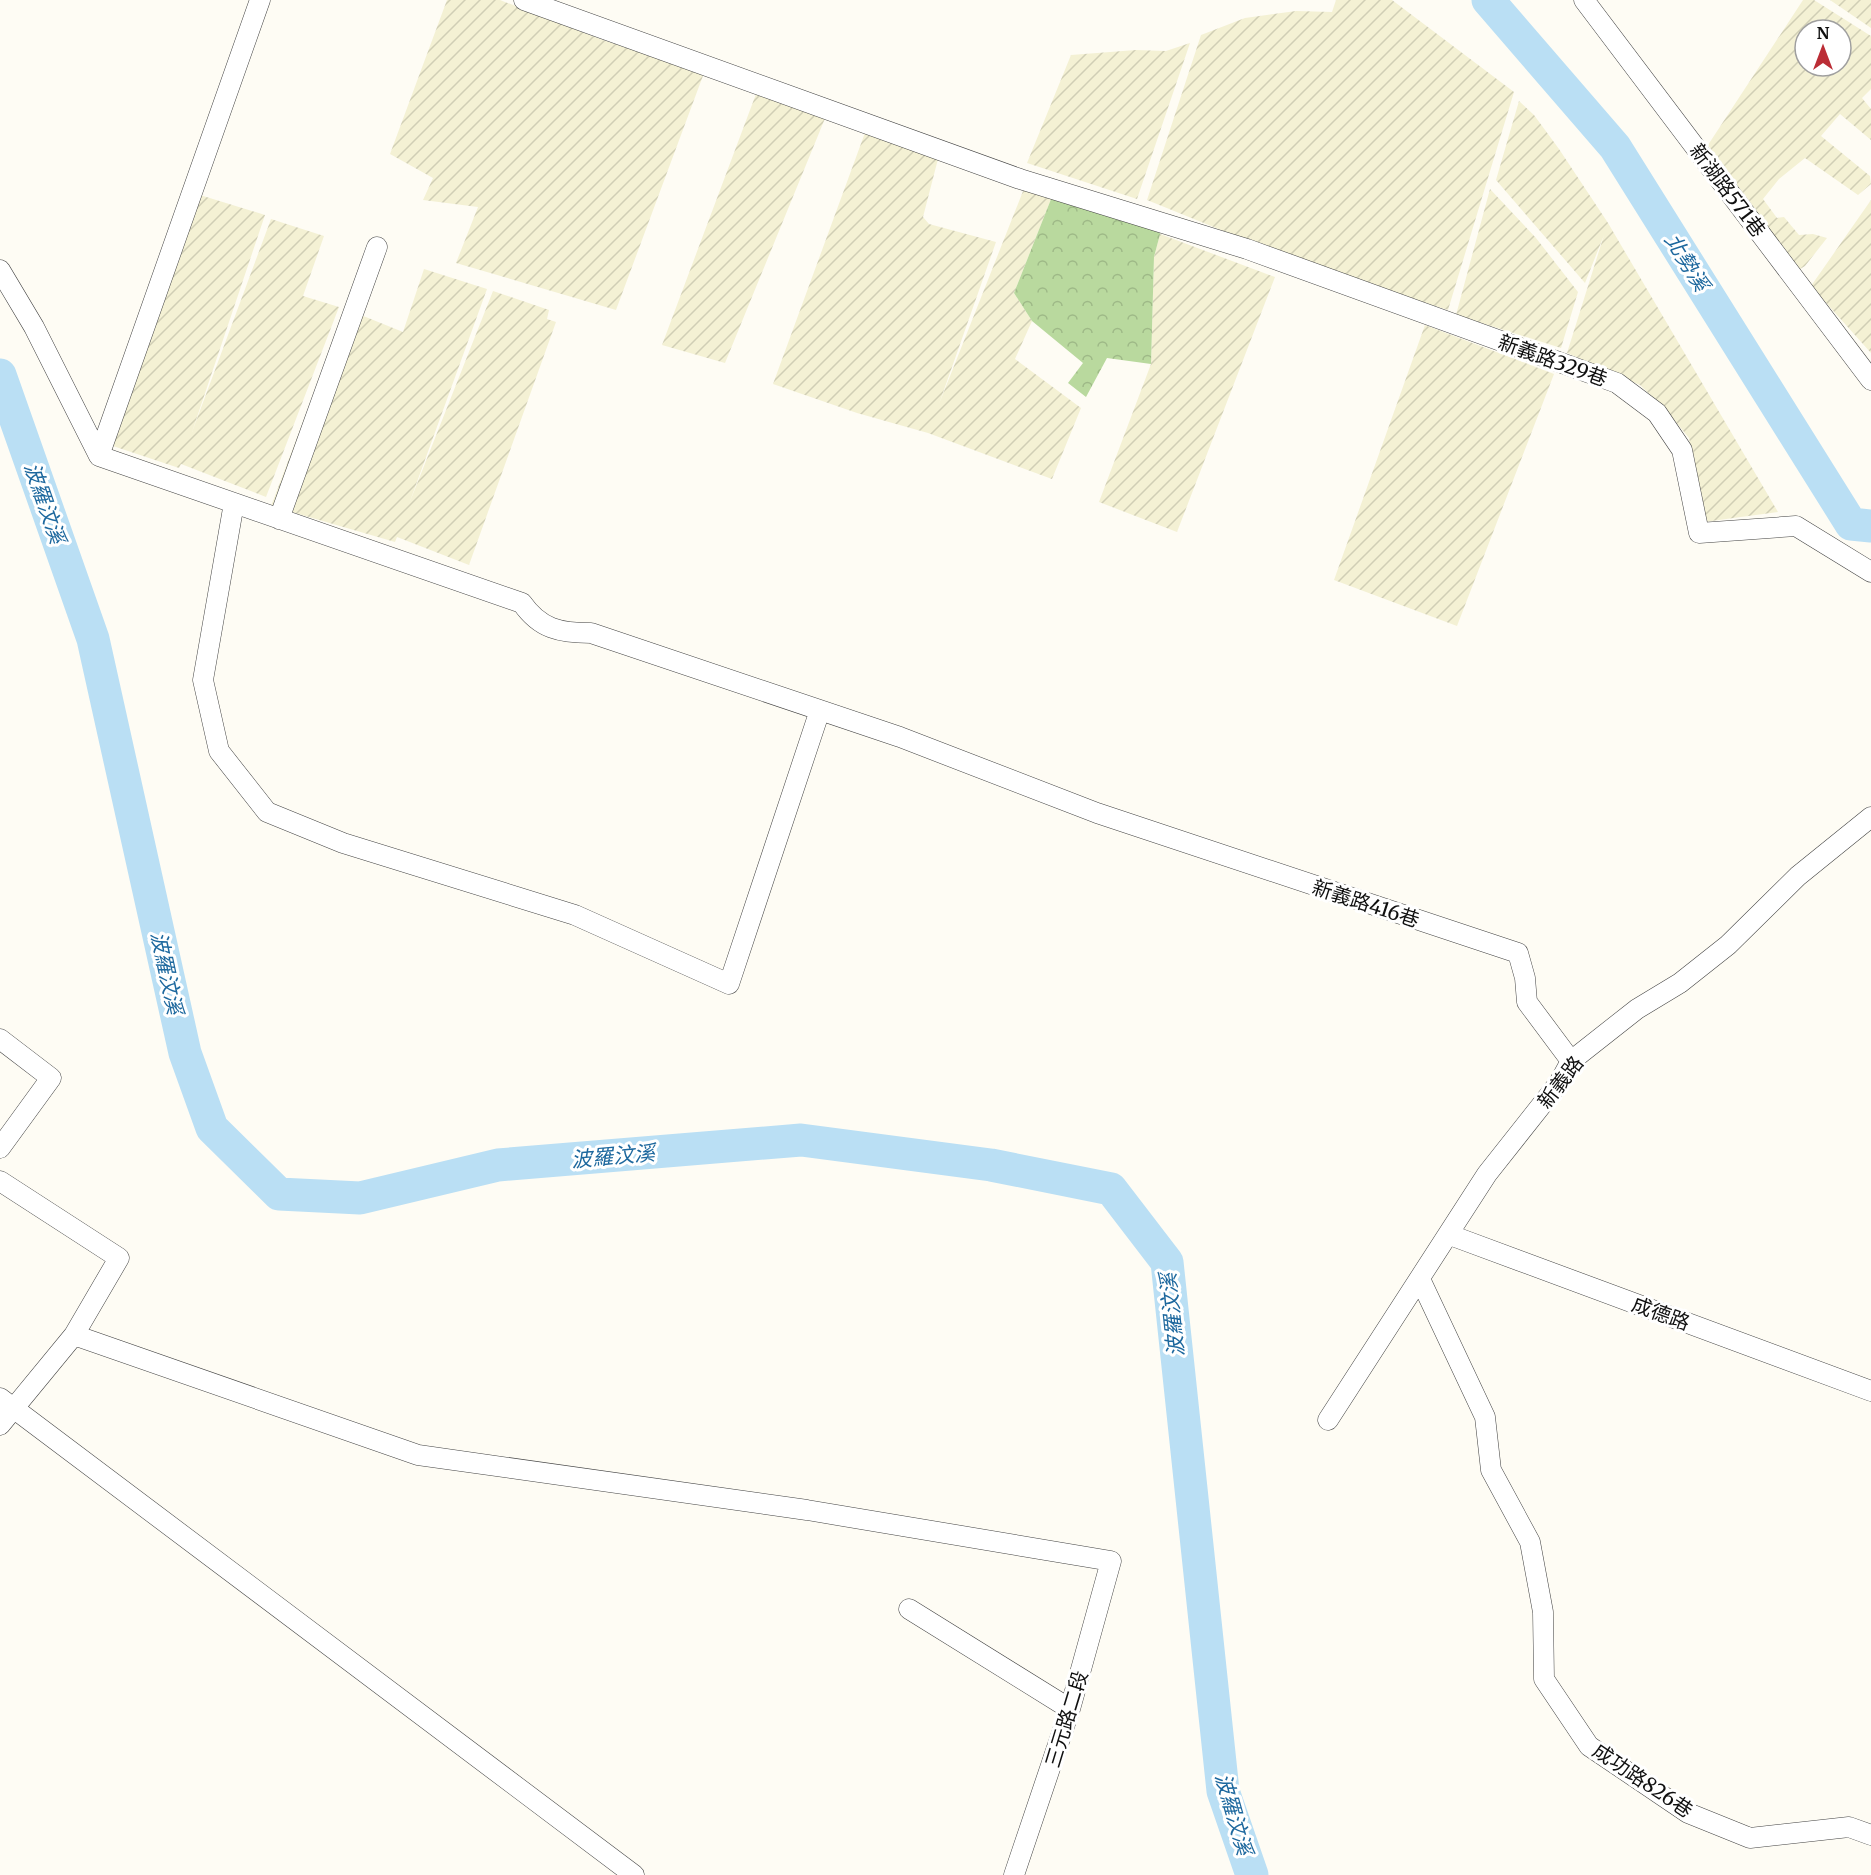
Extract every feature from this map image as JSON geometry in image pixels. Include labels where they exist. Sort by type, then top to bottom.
[{"type":"street","points":[[99,456],[260,0]]},
{"type":"street","name":"新義路329巷","points":[[524,0],[1020,179],[1247,249],[1617,383],[1656,413],[1682,450],[1698,533],[1796,526],[1871,572]]},
{"type":"street","name":"新湖路571巷","points":[[1584,0],[1871,380]]},
{"type":"street","points":[[279,519],[377,247]]},
{"type":"street","points":[[0,270],[34,327],[99,456],[522,603],[531,617],[562,633],[591,633],[820,710],[729,984],[575,915],[343,843],[267,812],[219,751],[203,680],[234,503]]},
{"type":"street","name":"新義路416巷","points":[[820,710],[1012,778],[1097,813],[1518,953],[1525,978],[1527,1002],[1571,1061]]},
{"type":"street","name":"新義路","points":[[1328,1420],[1487,1174],[1559,1083],[1571,1061],[1637,1010],[1680,983],[1728,945],[1798,876],[1871,817]]},
{"type":"street","points":[[0,1040],[51,1078],[0,1148]]},
{"type":"street","points":[[0,1181],[119,1258],[74,1335],[6,1403],[0,1425]]},
{"type":"street","name":"成德路","points":[[1450,1234],[1871,1391]]},
{"type":"street","name":"成功路826巷","points":[[1420,1279],[1485,1417],[1491,1470],[1530,1542],[1543,1612],[1544,1679],[1589,1746],[1688,1813],[1750,1838],[1849,1827],[1871,1835]]},
{"type":"street","name":"三元路二段","points":[[74,1335],[418,1455],[807,1510],[1110,1561],[1070,1709],[1014,1875]]},
{"type":"street","points":[[6,1403],[634,1875]]},
{"type":"street","points":[[909,1609],[1070,1709]]},
{"type":"shaded area","points":[[447,0],[500,0],[600,39],[704,73],[616,310],[456,263],[478,207],[423,200],[433,178],[390,154]]},
{"type":"shaded area","points":[[1336,0],[1392,0],[1514,92],[1448,310],[1378,288],[1253,243],[1147,200],[1201,35],[1245,18],[1296,11],[1332,12]]},
{"type":"shaded area","points":[[1803,0],[1814,0],[1842,18],[1793,18],[1793,78],[1853,78],[1853,25],[1871,36],[1871,89],[1862,98],[1871,109],[1871,140],[1840,114],[1821,136],[1870,176],[1871,184],[1858,195],[1805,158],[1779,179],[1763,199],[1777,218],[1784,217],[1799,235],[1813,234],[1827,238],[1805,266],[1792,274],[1743,194],[1708,145]]},
{"type":"shaded area","points":[[1830,0],[1871,0],[1871,28]]},
{"type":"shaded area","points":[[1190,43],[1137,199],[1027,163],[1071,55],[1136,50],[1166,51]]},
{"type":"shaded area","points":[[756,94],[826,116],[725,363],[662,345]]},
{"type":"shaded area","points":[[1519,101],[1534,115],[1559,149],[1608,223],[1778,512],[1704,522],[1689,438],[1666,410],[1640,385],[1567,353],[1604,235],[1585,283],[1496,180]]},
{"type":"shaded area","points":[[866,130],[938,159],[923,217],[929,224],[996,242],[939,404],[1027,181],[1055,189],[1014,293],[1032,321],[1015,359],[1081,408],[1052,479],[928,433],[857,413],[773,384]]},
{"type":"shaded area","points":[[1490,189],[1536,238],[1578,292],[1561,348],[1456,315]]},
{"type":"shaded area","points":[[200,195],[265,215],[192,432],[271,219],[324,236],[303,296],[339,307],[266,497],[181,464],[179,468],[104,443]]},
{"type":"shaded area","points":[[1871,200],[1871,353],[1811,286]]},
{"type":"shaded area","points":[[1160,234],[1275,277],[1177,532],[1099,502],[1151,364],[1154,257]]},
{"type":"shaded area","points":[[424,269],[487,289],[409,504],[493,291],[549,310],[547,319],[556,322],[469,565],[397,537],[395,542],[271,506],[346,309],[403,332]]},
{"type":"shaded area","points":[[1425,325],[1554,374],[1457,626],[1334,580]]},
{"type":"green space","points":[[1055,189],[1163,223],[1154,257],[1151,364],[1107,358],[1086,397],[1068,383],[1083,363],[1032,321],[1014,293]]},
{"type":"waterway","name":"北勢溪","points":[[1488,0],[1615,147],[1851,524],[1871,526]]},
{"type":"waterway","name":"波羅汶溪","points":[[0,375],[93,639],[185,1053],[212,1128],[279,1194],[360,1198],[498,1165],[801,1140],[991,1165],[1111,1189],[1167,1262],[1223,1791],[1252,1875]]}]
